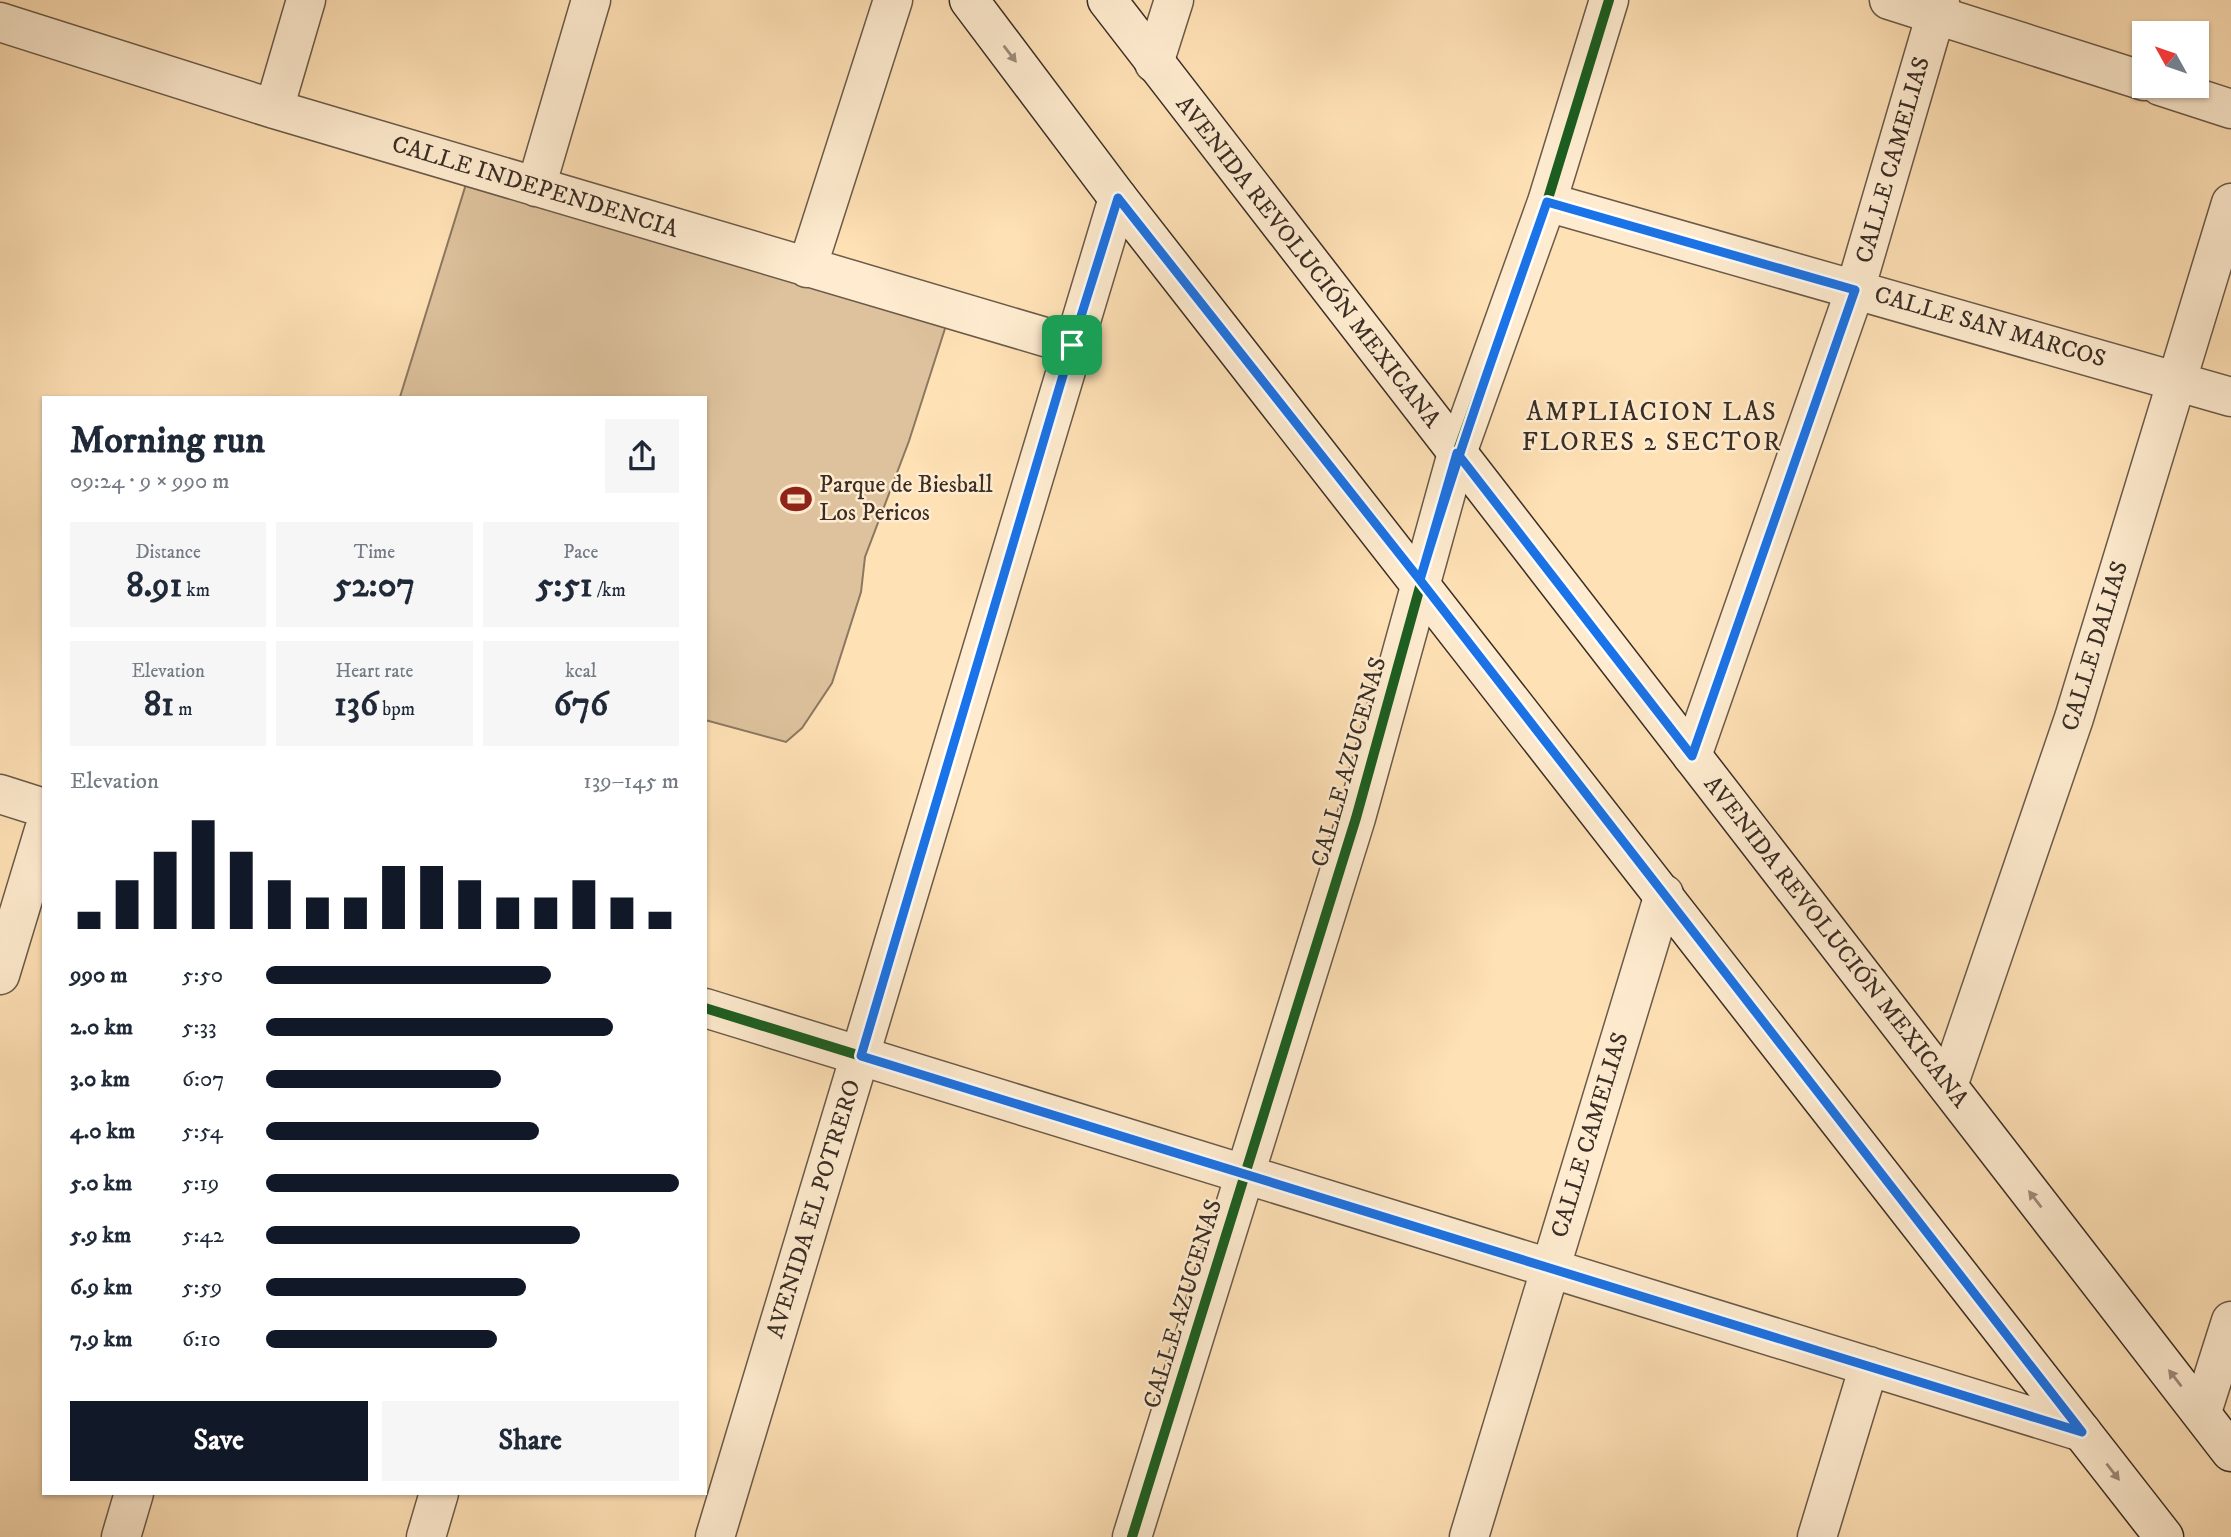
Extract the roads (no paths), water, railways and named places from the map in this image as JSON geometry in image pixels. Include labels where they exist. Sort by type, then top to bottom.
[{"type":"street","points":[[274,109],[306,0]]},
{"type":"street","points":[[536,187],[591,0]]},
{"type":"street","points":[[807,268],[893,0]]},
{"type":"street","points":[[969,0],[1118,198],[1420,580],[2164,1537]]},
{"type":"street","name":"AVENIDA REVOLUCIÓN MEXICANA","points":[[1107,0],[2231,1452]]},
{"type":"street","points":[[1154,63],[1174,0]]},
{"type":"street","name":"CALLE AZUCENAS","points":[[1132,1537],[1356,818],[1457,453],[1547,202],[1609,0]]},
{"type":"street","points":[[1889,0],[1938,7],[2132,77]]},
{"type":"street","name":"CALLE CAMELIAS","points":[[1692,756],[1855,290],[1938,7]]},
{"type":"street","name":"CALLE INDEPENDENCIA","points":[[0,22],[274,109],[1072,345]]},
{"type":"street","points":[[2199,98],[2231,108]]},
{"type":"street","name":"AVENIDA EL POTRERO","points":[[715,1537],[1118,198]]},
{"type":"street","name":"CALLE SAN MARCOS","points":[[1547,202],[2178,379],[2231,397]]},
{"type":"street","name":"CALLE DALIAS","points":[[1948,1086],[2074,718],[2231,203]]},
{"type":"street","points":[[0,794],[42,807]]},
{"type":"street","points":[[0,975],[42,837]]},
{"type":"street","name":"CALLE CAMELIAS","points":[[1469,1537],[1664,894]]},
{"type":"street","points":[[707,1009],[2082,1432]]},
{"type":"street","points":[[2202,1412],[2231,1321]]},
{"type":"street","points":[[1816,1537],[1869,1366]]},
{"type":"street","points":[[121,1537],[133,1495]]},
{"type":"street","points":[[426,1537],[438,1495]]},
{"type":"place","name":"Parque de Biesball Los Pericos","points":[[796,499]]},
{"type":"district","name":"AMPLIACION LAS FLORES 2 SECTOR","points":[[1652,427]]}]
